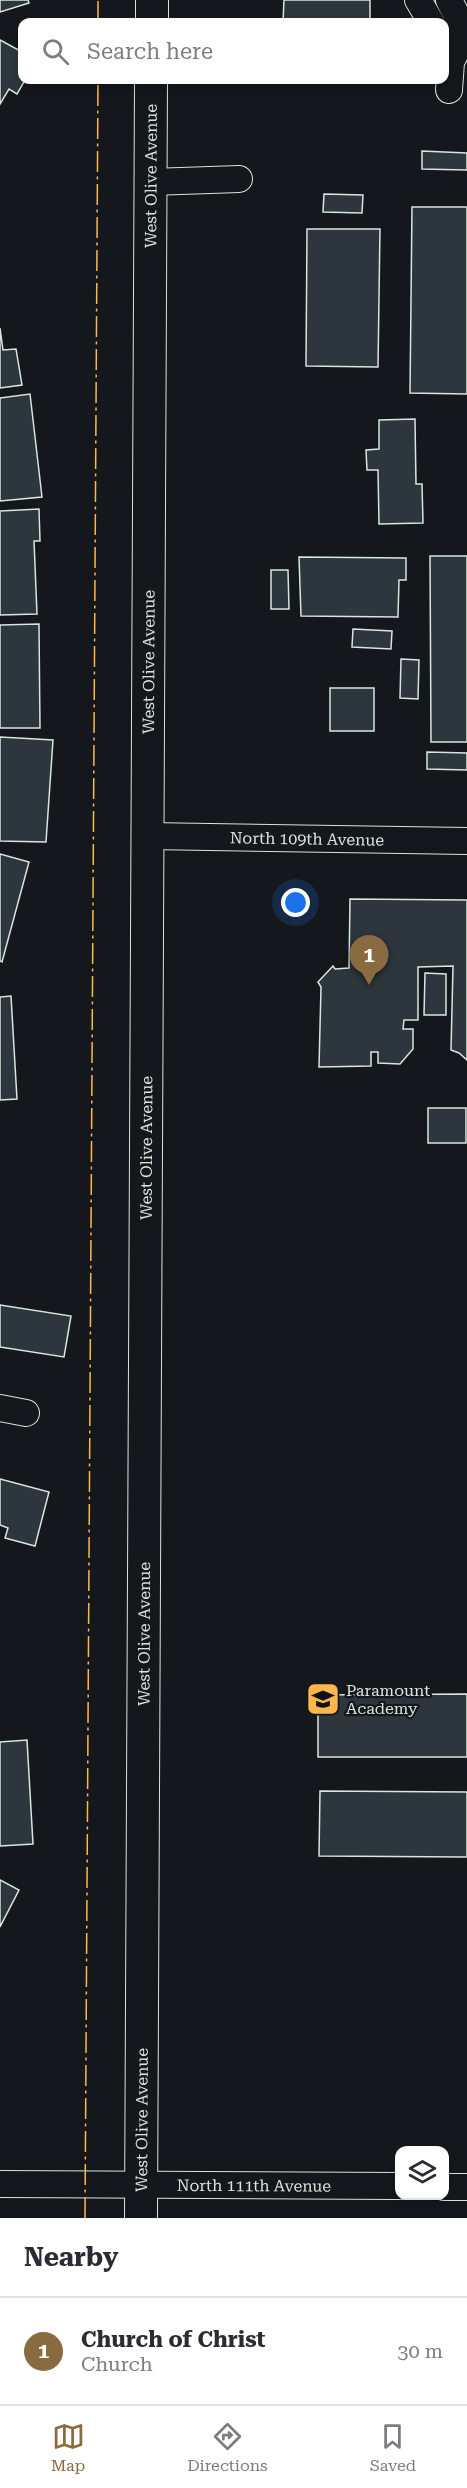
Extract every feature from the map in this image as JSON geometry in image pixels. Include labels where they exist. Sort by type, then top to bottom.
[{"type":"main road","points":[[152,0],[152,18]]},
{"type":"main road","name":"West Olive Avenue","points":[[141,2218],[151,84]]},
{"type":"street","points":[[418,0],[429,18]]},
{"type":"street","points":[[449,0],[456,14],[458,34],[456,52],[449,56]]},
{"type":"street","points":[[449,74],[450,90]]},
{"type":"street","points":[[151,182],[239,179]]},
{"type":"street","name":"North 109th Avenue","points":[[147,836],[467,841]]},
{"type":"street","points":[[0,1408],[26,1413]]},
{"type":"street","name":"North 111th Avenue","points":[[0,2184],[395,2186]]},
{"type":"street","points":[[449,2187],[467,2187]]},
{"type":"building","points":[[0,0],[28,0],[29,3],[0,12]]},
{"type":"building","points":[[284,0],[370,0],[370,18],[283,18]]},
{"type":"building","points":[[0,40],[18,50],[18,84],[23,84],[17,94],[9,89],[0,104]]},
{"type":"building","points":[[422,151],[467,153],[467,170],[422,169]]},
{"type":"building","points":[[324,194],[363,195],[362,213],[323,212]]},
{"type":"building","points":[[412,207],[467,207],[467,394],[410,393]]},
{"type":"building","points":[[307,229],[380,229],[378,367],[306,366]]},
{"type":"building","points":[[0,328],[3,350],[16,349],[22,385],[0,388]]},
{"type":"building","points":[[30,394],[42,497],[0,501],[0,398]]},
{"type":"building","points":[[415,419],[416,484],[422,484],[423,523],[379,524],[378,470],[367,470],[366,450],[379,449],[379,420]]},
{"type":"building","points":[[39,509],[40,541],[34,541],[37,614],[0,615],[0,511]]},
{"type":"building","points":[[430,556],[467,556],[467,742],[431,742]]},
{"type":"building","points":[[299,557],[406,558],[406,580],[399,580],[398,617],[301,616]]},
{"type":"building","points":[[271,570],[288,570],[289,609],[271,609]]},
{"type":"building","points":[[39,624],[40,728],[0,728],[0,625]]},
{"type":"building","points":[[353,629],[392,631],[391,649],[352,647]]},
{"type":"building","points":[[401,659],[419,660],[418,699],[400,698]]},
{"type":"building","points":[[330,688],[374,688],[374,731],[330,731]]},
{"type":"building","points":[[0,737],[53,740],[46,842],[0,841]]},
{"type":"building","points":[[427,752],[467,753],[467,770],[427,769]]},
{"type":"building","points":[[0,854],[29,862],[2,962],[0,961]]},
{"type":"building","points":[[350,899],[467,900],[467,1060],[451,1050],[453,966],[418,967],[418,1020],[404,1020],[403,1029],[413,1029],[413,1049],[400,1064],[378,1063],[378,1052],[371,1052],[371,1066],[319,1067],[321,987],[318,982],[333,966],[335,969],[349,968]]},
{"type":"building","points":[[425,973],[446,974],[446,1015],[424,1015]]},
{"type":"building","points":[[11,996],[17,1099],[0,1100],[0,997]]},
{"type":"building","points":[[428,1108],[466,1108],[466,1143],[428,1143]]},
{"type":"building","points":[[0,1305],[71,1316],[64,1357],[0,1347]]},
{"type":"building","points":[[0,1479],[49,1492],[35,1546],[5,1538],[8,1528],[0,1525]]},
{"type":"building","points":[[467,1694],[467,1757],[318,1757],[318,1695]]},
{"type":"building","points":[[27,1740],[33,1844],[0,1846],[0,1742]]},
{"type":"building","points":[[320,1791],[467,1792],[467,1857],[319,1856]]},
{"type":"building","points":[[0,1880],[19,1890],[0,1927]]},
{"type":"power","points":[[98,0],[98,18]]},
{"type":"power","points":[[85,2218],[98,84]]},
{"type":"place","name":"Church of Christ","points":[[369,985]]},
{"type":"place","name":"Paramount Academy","points":[[323,1699]]}]
